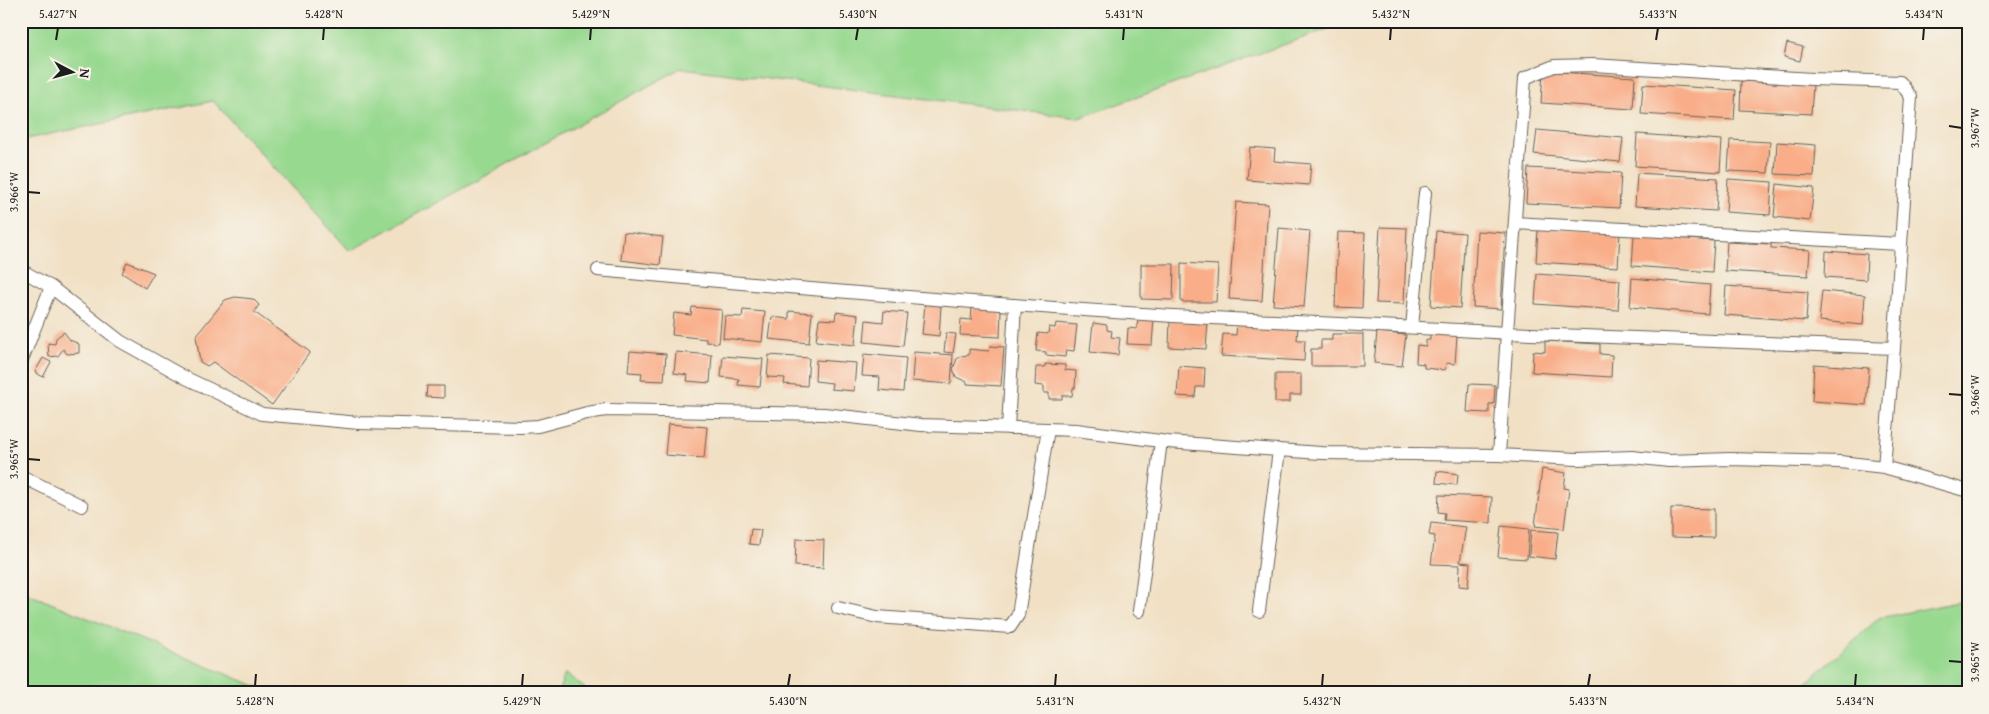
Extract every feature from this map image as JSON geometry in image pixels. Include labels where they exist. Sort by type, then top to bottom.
[{"type":"street","points":[[1499,455],[1525,78],[1554,66],[1603,66],[1900,82],[1911,97],[1884,468]]},
{"type":"street","points":[[1412,327],[1425,192]]},
{"type":"street","points":[[1515,223],[1900,244]]},
{"type":"street","points":[[21,270],[51,286],[120,341],[186,378],[262,414],[359,423],[521,427],[538,426],[606,410],[824,414],[922,425],[1076,430],[1161,441],[1321,453],[1499,455],[1577,460],[1632,457],[1670,461],[1730,459],[1840,462],[1884,468],[1968,491]]},
{"type":"street","points":[[598,270],[839,293],[1174,316],[1412,327],[1507,334],[1894,348]]},
{"type":"street","points":[[21,362],[51,286]]},
{"type":"street","points":[[1008,428],[1016,305]]},
{"type":"street","points":[[838,608],[877,616],[1010,627],[1018,615],[1023,574],[1032,532],[1048,429]]},
{"type":"street","points":[[1139,612],[1161,441]]},
{"type":"street","points":[[1258,611],[1279,450]]},
{"type":"street","points":[[21,476],[82,506]]},
{"type":"green space","points":[[21,21],[1350,21],[1079,118],[681,68],[350,251],[213,101],[21,140]]},
{"type":"green space","points":[[21,591],[273,693],[21,693]]},
{"type":"green space","points":[[1968,600],[1968,693],[1795,693],[1879,618]]},
{"type":"green space","points":[[565,673],[591,693],[558,693]]},
{"type":"building","points":[[1787,43],[1803,47],[1800,61],[1784,57]]},
{"type":"building","points":[[1543,71],[1635,77],[1633,109],[1541,103]]},
{"type":"building","points":[[1741,81],[1813,85],[1811,114],[1740,110]]},
{"type":"building","points":[[1643,84],[1736,90],[1734,120],[1641,114]]},
{"type":"building","points":[[1537,130],[1623,138],[1620,162],[1534,154]]},
{"type":"building","points":[[1637,134],[1722,140],[1720,172],[1635,166]]},
{"type":"building","points":[[1730,140],[1770,142],[1768,173],[1728,171]]},
{"type":"building","points":[[1777,142],[1816,145],[1814,176],[1775,174]]},
{"type":"building","points":[[1250,147],[1275,149],[1274,161],[1311,164],[1309,185],[1247,180]]},
{"type":"building","points":[[1528,168],[1621,173],[1619,208],[1526,203]]},
{"type":"building","points":[[1637,173],[1718,178],[1716,211],[1635,206]]},
{"type":"building","points":[[1728,179],[1772,182],[1770,215],[1726,212]]},
{"type":"building","points":[[1777,184],[1814,188],[1810,221],[1774,217]]},
{"type":"building","points":[[1236,202],[1268,204],[1262,301],[1229,299]]},
{"type":"building","points":[[1380,227],[1407,228],[1404,304],[1376,303]]},
{"type":"building","points":[[1279,228],[1310,231],[1304,307],[1273,305]]},
{"type":"building","points":[[1538,228],[1620,233],[1618,267],[1536,262]]},
{"type":"building","points":[[1436,231],[1465,233],[1460,308],[1431,306]]},
{"type":"building","points":[[1477,231],[1505,233],[1501,309],[1473,307]]},
{"type":"building","points":[[624,232],[663,237],[660,265],[621,260]]},
{"type":"building","points":[[1338,232],[1365,233],[1362,308],[1335,307]]},
{"type":"building","points":[[1634,235],[1714,241],[1712,272],[1632,266]]},
{"type":"building","points":[[1727,242],[1771,244],[1771,248],[1810,250],[1808,276],[1725,271]]},
{"type":"building","points":[[1826,251],[1867,254],[1866,280],[1825,277]]},
{"type":"building","points":[[127,262],[154,273],[145,288],[122,273]]},
{"type":"building","points":[[1181,263],[1218,265],[1216,302],[1181,302]]},
{"type":"building","points":[[1141,264],[1174,264],[1173,300],[1141,299]]},
{"type":"building","points":[[1537,274],[1620,280],[1618,310],[1535,304]]},
{"type":"building","points":[[1632,278],[1710,285],[1708,314],[1630,307]]},
{"type":"building","points":[[1726,286],[1808,292],[1806,321],[1724,315]]},
{"type":"building","points":[[1822,291],[1865,295],[1863,325],[1819,321]]},
{"type":"building","points":[[235,297],[253,299],[259,305],[254,312],[310,352],[272,405],[213,362],[207,366],[200,362],[196,336],[225,300]]},
{"type":"building","points":[[925,304],[941,306],[939,336],[922,334]]},
{"type":"building","points":[[692,307],[722,310],[719,343],[706,342],[706,339],[672,335],[674,313],[691,315]]},
{"type":"building","points":[[972,308],[1001,310],[1000,337],[960,335],[961,319],[971,320]]},
{"type":"building","points":[[743,310],[765,312],[762,342],[723,338],[725,316],[742,317]]},
{"type":"building","points":[[789,311],[812,313],[809,343],[769,339],[772,317],[789,319]]},
{"type":"building","points":[[884,311],[907,313],[903,346],[864,342],[866,320],[883,322]]},
{"type":"building","points":[[836,312],[858,315],[855,345],[816,341],[819,319],[835,320]]},
{"type":"building","points":[[1138,317],[1154,318],[1152,345],[1127,344],[1128,328],[1137,329]]},
{"type":"building","points":[[1170,320],[1208,322],[1206,349],[1169,347]]},
{"type":"building","points":[[1056,323],[1077,325],[1074,351],[1066,350],[1065,357],[1046,355],[1046,352],[1036,351],[1038,333],[1048,334],[1049,327],[1055,328]]},
{"type":"building","points":[[1093,323],[1107,325],[1107,330],[1112,331],[1111,337],[1120,338],[1118,355],[1090,352]]},
{"type":"building","points":[[1237,323],[1298,327],[1297,340],[1305,340],[1304,361],[1221,356],[1223,334],[1236,335]]},
{"type":"building","points":[[64,332],[70,340],[79,344],[79,353],[67,354],[63,349],[58,356],[49,357],[48,343],[55,344],[56,338]]},
{"type":"building","points":[[1377,332],[1406,335],[1402,366],[1374,363]]},
{"type":"building","points":[[946,333],[956,334],[953,353],[944,352]]},
{"type":"building","points":[[1430,333],[1457,335],[1455,364],[1446,363],[1445,370],[1424,368],[1424,364],[1416,363],[1417,345],[1426,346],[1426,340],[1430,340]]},
{"type":"building","points":[[1332,334],[1363,334],[1363,366],[1311,366],[1311,349],[1321,349],[1321,340],[1332,340]]},
{"type":"building","points":[[1545,341],[1600,344],[1600,354],[1612,355],[1611,377],[1532,372],[1533,351],[1545,352]]},
{"type":"building","points":[[990,346],[1004,347],[1001,386],[967,384],[967,382],[956,377],[953,369],[957,359],[961,356],[969,355],[969,349],[989,351]]},
{"type":"building","points":[[630,351],[666,354],[664,381],[641,380],[642,373],[628,372]]},
{"type":"building","points":[[676,352],[712,355],[710,383],[687,381],[688,375],[674,373]]},
{"type":"building","points":[[914,352],[953,355],[951,384],[912,381]]},
{"type":"building","points":[[864,354],[906,358],[903,392],[879,390],[880,377],[862,376]]},
{"type":"building","points":[[769,355],[809,358],[807,386],[784,384],[785,378],[767,377]]},
{"type":"building","points":[[723,356],[763,359],[760,387],[738,385],[739,379],[721,377]]},
{"type":"building","points":[[43,358],[51,362],[43,377],[35,372]]},
{"type":"building","points":[[816,360],[856,363],[854,391],[831,389],[832,383],[815,381]]},
{"type":"building","points":[[1045,364],[1065,365],[1065,370],[1076,371],[1075,388],[1073,388],[1072,396],[1062,396],[1062,399],[1049,399],[1049,393],[1044,393],[1044,386],[1035,385],[1036,367],[1045,367]]},
{"type":"building","points":[[1814,364],[1869,368],[1866,405],[1812,401]]},
{"type":"building","points":[[1179,366],[1205,368],[1204,387],[1196,387],[1195,397],[1177,396]]},
{"type":"building","points":[[1275,374],[1301,374],[1301,395],[1290,395],[1290,402],[1275,402]]},
{"type":"building","points":[[1469,384],[1495,385],[1494,404],[1489,404],[1489,413],[1467,412]]},
{"type":"building","points":[[427,386],[444,386],[444,398],[426,397]]},
{"type":"building","points":[[668,424],[707,427],[704,458],[665,455]]},
{"type":"building","points":[[1542,469],[1566,473],[1564,488],[1569,489],[1564,529],[1535,526]]},
{"type":"building","points":[[1437,471],[1458,474],[1457,485],[1436,483]]},
{"type":"building","points":[[1439,495],[1492,497],[1491,523],[1444,520],[1445,513],[1438,512]]},
{"type":"building","points":[[1671,508],[1714,509],[1714,538],[1671,537]]},
{"type":"building","points":[[1431,523],[1466,527],[1460,562],[1470,563],[1468,587],[1459,586],[1460,565],[1431,564],[1435,536],[1429,535]]},
{"type":"building","points":[[1501,526],[1529,529],[1527,559],[1498,557]]},
{"type":"building","points":[[751,529],[761,530],[759,545],[749,544]]},
{"type":"building","points":[[1531,530],[1558,532],[1555,559],[1529,556]]},
{"type":"building","points":[[796,539],[824,540],[823,568],[795,566]]}]
